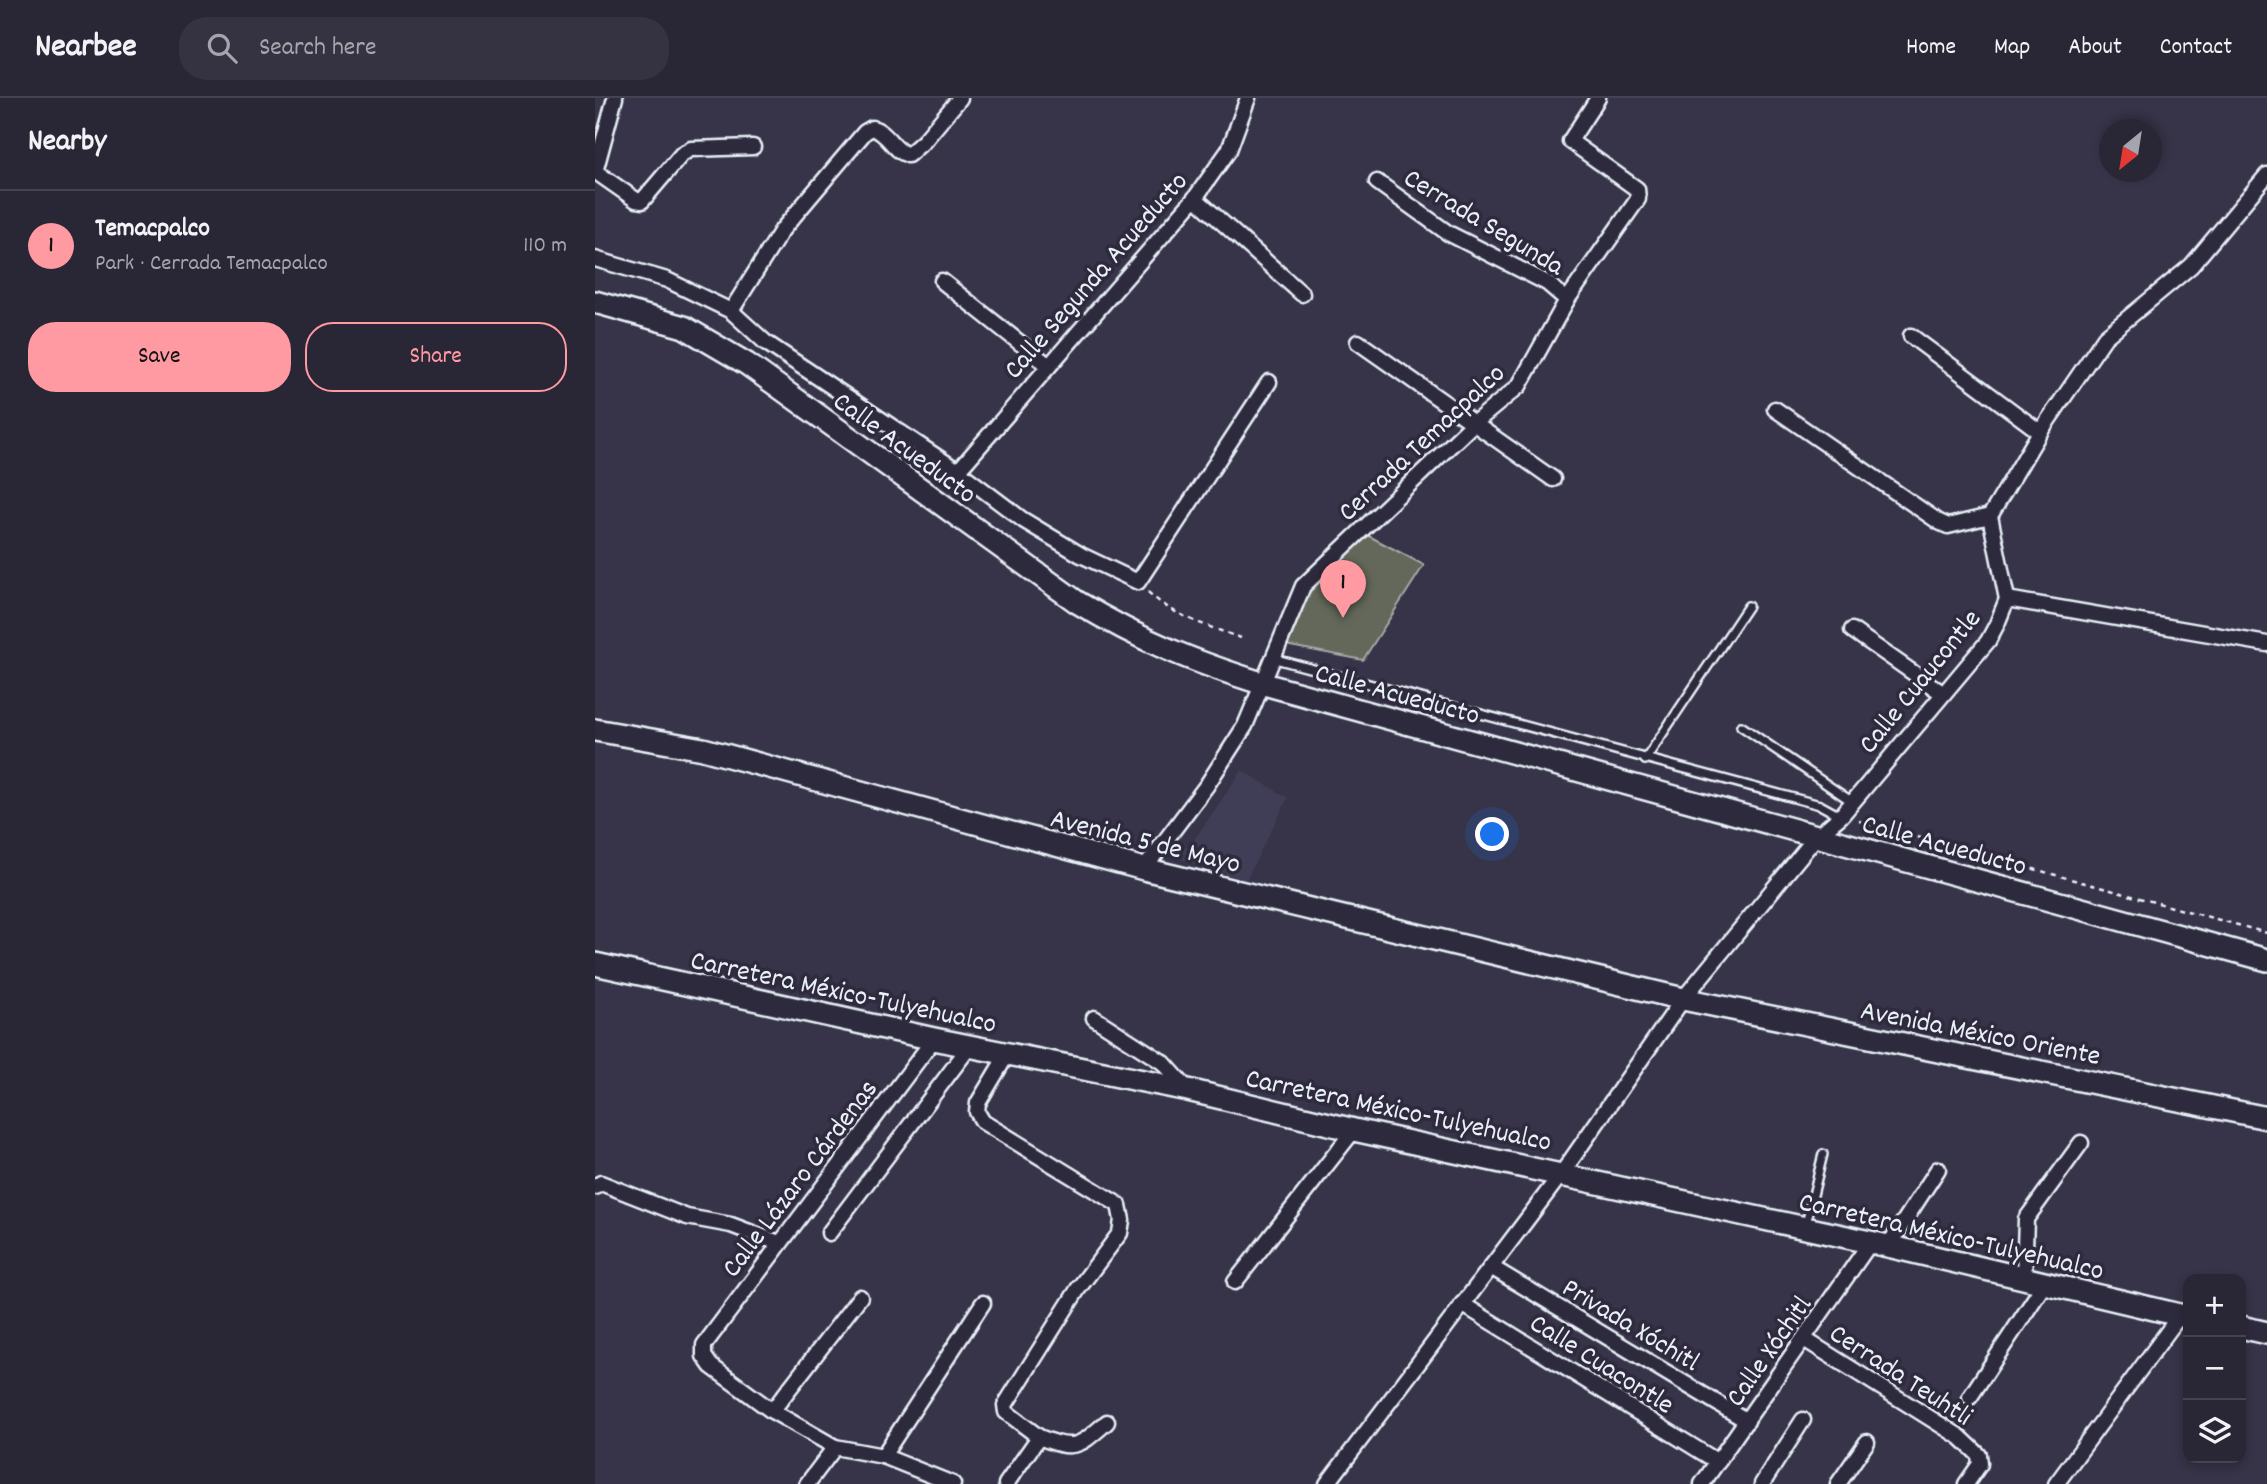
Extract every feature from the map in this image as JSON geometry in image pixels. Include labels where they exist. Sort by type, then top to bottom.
[{"type":"main road","name":"Calle Acueducto","points":[[595,302],[684,327],[747,364],[1077,602],[1134,636],[1189,660],[1264,684],[2267,960]]},
{"type":"main road","name":"Avenida 5 de Mayo","points":[[595,730],[703,749],[1144,869],[1683,999]]},
{"type":"main road","name":"Carretera México-Tulyehualco","points":[[595,964],[934,1039],[1188,1090],[1355,1130],[1879,1244],[2183,1316]]},
{"type":"main road","name":"Avenida México Oriente","points":[[1683,999],[2267,1118]]},
{"type":"main road","points":[[2246,1329],[2267,1333]]},
{"type":"street","points":[[615,98],[595,172],[636,200],[642,201],[682,154],[691,149],[753,148]]},
{"type":"street","points":[[730,311],[782,230],[865,132],[871,128],[881,131],[902,154],[908,155],[924,141],[960,98]]},
{"type":"street","name":"Calle Segunda Acueducto","points":[[958,471],[1195,198],[1229,150],[1248,98]]},
{"type":"street","name":"Cerrada Temacpalco","points":[[1144,869],[1207,785],[1245,726],[1303,586],[1472,425],[1519,386],[1567,300],[1638,199],[1637,189],[1572,145],[1571,135],[1598,98]]},
{"type":"street","points":[[1775,409],[1939,522],[1948,526],[1990,516],[2040,432],[2105,337],[2191,266],[2267,175]]},
{"type":"street","name":"Cerrada Segunda","points":[[1377,182],[1448,233],[1547,283],[1567,300]]},
{"type":"street","points":[[1195,198],[1302,294]]},
{"type":"street","name":"Calle Acueducto","points":[[595,260],[667,280],[730,311],[775,349],[958,471],[1023,520],[1081,555],[1138,582]]},
{"type":"street","points":[[942,281],[1049,366]]},
{"type":"street","points":[[1911,336],[2040,432]]},
{"type":"street","points":[[1359,342],[1472,425],[1553,479]]},
{"type":"street","points":[[1138,582],[1269,382]]},
{"type":"street","name":"Calle Cuaucontle","points":[[1683,999],[1816,837],[1841,816],[1988,640],[2007,599],[1990,516]]},
{"type":"street","points":[[2007,599],[2267,644]]},
{"type":"street","points":[[1852,630],[1942,693]]},
{"type":"street","points":[[1327,1484],[1562,1173],[1683,999]]},
{"type":"street","points":[[1094,1018],[1164,1063],[1188,1090]]},
{"type":"street","name":"Calle Lázaro Cárdenas","points":[[772,1411],[711,1366],[704,1356],[704,1345],[934,1039]]},
{"type":"street","points":[[829,1233],[970,1046]]},
{"type":"street","points":[[1008,1053],[978,1103],[977,1112],[983,1122],[1119,1205],[1122,1220],[1120,1233],[1078,1289],[1005,1405],[1006,1412],[1039,1437],[1069,1448],[1080,1445],[1107,1422]]},
{"type":"street","points":[[1235,1282],[1355,1130]]},
{"type":"street","points":[[2024,1278],[2026,1219],[2081,1143]]},
{"type":"street","name":"Calle Xóchitl","points":[[1702,1484],[1804,1339],[1938,1169]]},
{"type":"street","points":[[595,1187],[601,1183],[687,1217],[731,1225],[779,1243]]},
{"type":"street","name":"Privada Xóchitl","points":[[1491,1267],[1747,1421]]},
{"type":"street","points":[[1970,1397],[2045,1283]]},
{"type":"street","points":[[860,1297],[772,1411],[835,1447],[883,1457],[953,1484]]},
{"type":"street","points":[[883,1457],[983,1303]]},
{"type":"street","name":"Calle Cuacontle","points":[[1462,1304],[1718,1462]]},
{"type":"street","points":[[2056,1484],[2183,1317]]},
{"type":"street","name":"Cerrada Teuhtli","points":[[1804,1339],[1959,1437],[1979,1455],[1980,1464],[1966,1484]]},
{"type":"street","points":[[1762,1484],[1803,1420]]},
{"type":"street","points":[[1006,1484],[1039,1437]]},
{"type":"street","points":[[1838,1484],[1867,1442]]},
{"type":"street","points":[[807,1484],[835,1447]]},
{"type":"lane","points":[[1645,760],[1748,606]]},
{"type":"lane","name":"Calle Acueducto","points":[[1271,658],[1820,805],[1841,816]]},
{"type":"lane","points":[[1741,726],[1851,801]]},
{"type":"lane","points":[[1805,1228],[1823,1154]]},
{"type":"path","points":[[1138,582],[1161,605],[1189,620],[1241,638]]},
{"type":"path","name":"Calle Acueducto","points":[[1841,816],[2267,933]]},
{"type":"shaded area","points":[[1367,535],[1424,565],[1363,660],[1285,645],[1309,591]]},
{"type":"shaded area","points":[[1242,770],[1288,798],[1246,880],[1171,856],[1174,846],[1189,847]]},
{"type":"place","name":"Temacpalco","points":[[1343,618]]}]
